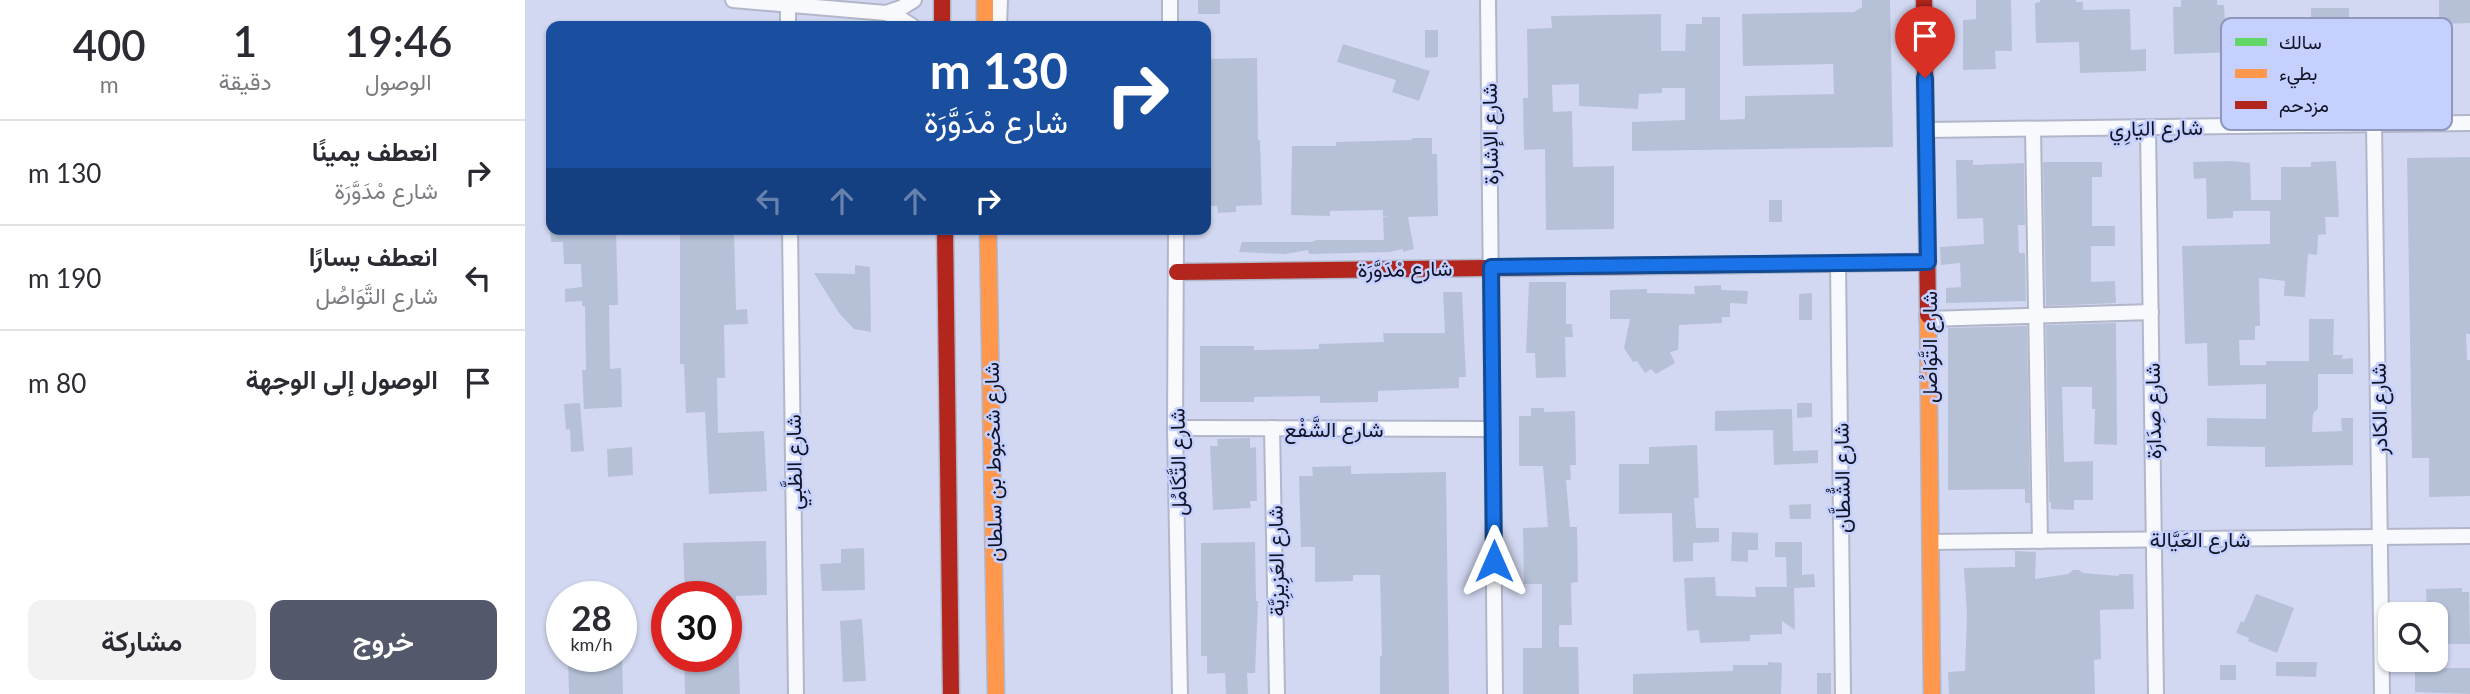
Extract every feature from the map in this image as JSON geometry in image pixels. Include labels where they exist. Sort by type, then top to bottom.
[{"type":"street","points":[[733,0],[788,2],[886,13],[902,21]]},
{"type":"street","points":[[886,13],[914,0]]},
{"type":"street","points":[[942,0],[942,21]]},
{"type":"street","points":[[985,0],[985,21]]},
{"type":"street","points":[[999,21],[1000,0]]},
{"type":"street","points":[[1170,0],[1170,21]]},
{"type":"street","name":"شارع الإشارة","points":[[1488,0],[1495,694]]},
{"type":"street","name":"شارع التَّوَاصُل","points":[[1924,0],[1932,694]]},
{"type":"street","points":[[788,2],[788,21]]},
{"type":"street","name":"شارع اليَارِي","points":[[2452,123],[2470,123]]},
{"type":"street","name":"شارع اليَارِي","points":[[1926,130],[2221,127]]},
{"type":"street","name":"شارع صِدَارَة","points":[[2148,128],[2156,694]]},
{"type":"street","points":[[2033,129],[2040,541]]},
{"type":"street","name":"شارع الكادر","points":[[2374,130],[2382,694]]},
{"type":"street","name":"شارع الظَّبِي","points":[[790,235],[796,694]]},
{"type":"street","name":"شارع شخبوط بن سلطان","points":[[945,235],[951,694]]},
{"type":"street","name":"شارع شخبوط بن سلطان","points":[[988,235],[996,694]]},
{"type":"street","name":"شارع التَّكَامُل","points":[[1176,235],[1175,428],[1180,694]]},
{"type":"street","name":"شارع مْدَوَّرَة","points":[[1177,272],[1928,262]]},
{"type":"street","name":"شارع الشُّطَّان","points":[[1838,263],[1843,694]]},
{"type":"street","points":[[1927,319],[2151,312]]},
{"type":"street","name":"شارع الشَّفْع","points":[[1175,428],[1493,429]]},
{"type":"street","name":"شارع العَزِيزِيَّة","points":[[1272,428],[1277,694]]},
{"type":"street","name":"شارع العَيَّالة","points":[[1930,542],[2470,536]]},
{"type":"building","points":[[1198,0],[1220,0],[1220,14],[1198,14]]},
{"type":"building","points":[[1862,0],[1890,0],[1893,147],[1632,151],[1632,122],[1685,120],[1685,88],[1662,88],[1662,93],[1639,94],[1638,109],[1579,106],[1579,84],[1552,85],[1553,112],[1572,111],[1573,167],[1614,166],[1614,229],[1546,230],[1545,149],[1524,150],[1523,98],[1528,98],[1527,29],[1552,28],[1551,16],[1661,14],[1661,51],[1685,51],[1686,24],[1702,24],[1702,17],[1720,17],[1720,120],[1745,119],[1745,96],[1834,94],[1833,64],[1743,66],[1742,14],[1854,12],[1862,7]]},
{"type":"building","points":[[1976,0],[2011,0],[2012,51],[1995,51],[1996,69],[1963,70],[1963,20],[1976,19]]},
{"type":"building","points":[[2040,0],[2076,0],[2083,2],[2083,10],[2130,9],[2131,50],[2146,49],[2146,71],[2080,73],[2079,42],[2036,43],[2035,3]]},
{"type":"building","points":[[2181,0],[2217,0],[2217,5],[2224,5],[2225,18],[2221,18],[2221,53],[2174,54],[2173,7],[2181,7]]},
{"type":"building","points":[[2439,0],[2470,0],[2470,23],[2452,24],[2452,18],[2439,18]]},
{"type":"building","points":[[2311,8],[2349,8],[2349,18],[2311,18]]},
{"type":"building","points":[[1425,30],[1438,30],[1438,57],[1425,58]]},
{"type":"building","points":[[1343,44],[1430,71],[1419,101],[1392,92],[1396,80],[1337,62]]},
{"type":"building","points":[[1257,58],[1262,205],[1236,206],[1236,212],[1218,213],[1217,206],[1211,206],[1211,59]]},
{"type":"building","points":[[1432,138],[1432,154],[1437,154],[1438,216],[1408,217],[1414,249],[1403,252],[1403,249],[1390,252],[1309,254],[1308,250],[1285,254],[1239,252],[1242,242],[1384,240],[1383,217],[1388,216],[1383,216],[1383,210],[1330,211],[1330,216],[1291,215],[1292,146],[1336,146],[1336,142]]},
{"type":"building","points":[[2470,157],[2470,334],[2466,334],[2467,360],[2470,360],[2470,496],[2429,497],[2429,458],[2412,458],[2407,158]]},
{"type":"building","points":[[1956,160],[1973,160],[1973,165],[2024,163],[2025,225],[2018,225],[2019,253],[2025,253],[2026,301],[1946,303],[1946,288],[1961,287],[1960,263],[1941,265],[1940,247],[1984,244],[1983,218],[1957,219]]},
{"type":"building","points":[[2336,161],[2339,217],[2325,217],[2326,234],[2318,235],[2317,255],[2308,254],[2305,297],[2284,296],[2285,281],[2259,278],[2260,326],[2255,326],[2255,340],[2239,340],[2240,365],[2266,365],[2266,361],[2309,361],[2309,319],[2334,319],[2333,355],[2343,355],[2342,359],[2353,358],[2353,374],[2318,374],[2318,408],[2313,414],[2312,432],[2342,431],[2341,418],[2353,418],[2353,465],[2265,467],[2265,447],[2207,446],[2207,418],[2266,419],[2266,384],[2208,386],[2207,343],[2185,344],[2182,246],[2270,244],[2270,211],[2233,211],[2233,218],[2207,219],[2206,178],[2194,179],[2193,162],[2250,163],[2251,200],[2281,200],[2281,167],[2311,167],[2311,162]]},
{"type":"building","points":[[2045,162],[2102,162],[2102,177],[2092,177],[2092,226],[2115,226],[2115,246],[2091,246],[2091,282],[2115,281],[2116,303],[2046,306]]},
{"type":"building","points":[[1769,200],[1782,200],[1782,222],[1769,222]]},
{"type":"building","points":[[550,235],[616,235],[618,305],[609,305],[610,369],[621,368],[622,407],[584,409],[582,370],[586,370],[585,306],[582,306],[582,301],[565,302],[565,289],[582,287],[581,264],[564,264],[563,242],[551,242]]},
{"type":"building","points":[[680,235],[734,235],[736,310],[747,309],[748,324],[724,325],[725,378],[717,378],[718,433],[764,431],[767,491],[709,494],[705,412],[686,413],[684,364],[680,364]]},
{"type":"building","points":[[855,265],[870,267],[871,332],[854,329],[839,313],[814,273],[855,274]]},
{"type":"building","points":[[1529,282],[1566,282],[1566,324],[1572,324],[1573,337],[1565,337],[1566,377],[1536,378],[1535,353],[1526,353]]},
{"type":"building","points":[[1721,285],[1721,290],[1748,291],[1747,304],[1730,303],[1730,317],[1722,317],[1722,323],[1679,325],[1678,350],[1670,352],[1675,363],[1656,374],[1651,369],[1645,373],[1637,361],[1633,362],[1624,348],[1630,319],[1610,319],[1610,290],[1647,289],[1647,293],[1695,294],[1694,286]]},
{"type":"building","points":[[1443,292],[1462,292],[1466,377],[1459,377],[1459,388],[1378,391],[1378,402],[1320,403],[1320,396],[1254,397],[1254,402],[1200,402],[1200,346],[1254,346],[1254,350],[1319,349],[1319,344],[1384,342],[1383,333],[1445,333]]},
{"type":"building","points":[[1812,293],[1812,320],[1799,320],[1799,294]]},
{"type":"building","points":[[2116,323],[2117,445],[2094,444],[2095,409],[2092,409],[2092,387],[2062,387],[2064,462],[2093,461],[2093,500],[2074,500],[2074,510],[2051,509],[2046,325]]},
{"type":"building","points":[[2027,326],[2030,503],[2025,503],[2025,489],[1948,490],[1948,328]]},
{"type":"building","points":[[580,403],[584,451],[571,452],[570,429],[566,430],[564,404]]},
{"type":"building","points":[[1797,403],[1812,403],[1812,417],[1797,418]]},
{"type":"building","points":[[1531,408],[1544,408],[1544,412],[1575,411],[1576,465],[1570,465],[1571,480],[1566,480],[1570,527],[1577,527],[1578,582],[1571,583],[1572,625],[1559,625],[1559,647],[1578,647],[1579,694],[1523,694],[1523,648],[1542,648],[1542,584],[1524,584],[1523,528],[1548,527],[1543,466],[1519,466],[1519,416],[1531,416]]},
{"type":"building","points":[[1792,409],[1793,451],[1818,450],[1818,463],[1774,465],[1773,430],[1715,431],[1715,411]]},
{"type":"building","points":[[1250,438],[1250,448],[1256,447],[1257,501],[1250,501],[1251,508],[1213,510],[1210,446],[1218,446],[1217,439]]},
{"type":"building","points":[[1697,445],[1699,498],[1694,498],[1696,528],[1719,528],[1719,542],[1693,543],[1693,561],[1673,562],[1672,513],[1619,514],[1619,464],[1649,464],[1649,447]]},
{"type":"building","points":[[632,447],[633,475],[608,477],[607,449]]},
{"type":"building","points":[[1351,466],[1351,474],[1446,472],[1449,694],[1380,694],[1380,575],[1353,575],[1353,581],[1315,582],[1315,547],[1301,547],[1299,476],[1313,476],[1312,467]]},
{"type":"building","points":[[1811,504],[1811,519],[1790,519],[1789,505]]},
{"type":"building","points":[[1732,532],[1758,533],[1758,550],[1748,550],[1748,562],[1731,561]]},
{"type":"building","points":[[766,541],[767,595],[742,596],[742,581],[684,581],[683,543]]},
{"type":"building","points":[[1255,542],[1258,601],[1255,673],[1247,673],[1248,694],[1226,694],[1225,673],[1207,674],[1207,656],[1201,656],[1201,543]]},
{"type":"building","points":[[1775,542],[1802,542],[1802,575],[1814,574],[1815,587],[1794,588],[1795,630],[1782,621],[1782,634],[1750,635],[1750,641],[1700,643],[1699,630],[1687,631],[1684,578],[1715,577],[1716,596],[1756,597],[1755,587],[1787,587],[1786,557],[1775,557]]},
{"type":"building","points":[[864,548],[865,590],[822,591],[820,564],[841,563],[841,549]]},
{"type":"building","points":[[2015,551],[2036,552],[2035,579],[2068,574],[2073,570],[2119,576],[2133,574],[2134,609],[2100,610],[2101,659],[2094,660],[2095,694],[1949,694],[1948,672],[1965,671],[1967,614],[1964,568],[2015,567]]},
{"type":"building","points":[[2462,588],[2462,592],[2469,592],[2470,644],[2448,644],[2448,602],[2427,602],[2426,589]]},
{"type":"building","points":[[2256,594],[2294,608],[2277,653],[2236,633]]},
{"type":"building","points":[[862,619],[866,681],[843,682],[840,621]]},
{"type":"building","points":[[1768,662],[1782,663],[1781,694],[1633,694],[1633,674],[1733,671],[1733,665],[1768,665]]},
{"type":"building","points":[[2276,662],[2317,662],[2316,677],[2276,676]]},
{"type":"building","points":[[2220,665],[2236,665],[2236,680],[2220,680]]},
{"type":"building","points":[[2448,668],[2470,668],[2470,694],[2415,692],[2415,672],[2448,672]]},
{"type":"building","points":[[568,672],[622,672],[623,694],[569,694]]},
{"type":"building","points":[[684,672],[739,672],[740,694],[685,694]]},
{"type":"building","points":[[1817,673],[1831,673],[1831,694],[1817,694]]},
{"type":"traffic: fast","points":[[1732,265],[1928,262]]},
{"type":"traffic: slow","points":[[985,0],[985,21]]},
{"type":"traffic: slow","points":[[988,235],[996,694]]},
{"type":"traffic: slow","points":[[1928,315],[1932,694]]},
{"type":"traffic: jam","points":[[942,0],[942,21]]},
{"type":"traffic: jam","points":[[1924,0],[1928,315]]},
{"type":"traffic: jam","points":[[945,235],[951,694]]},
{"type":"traffic: jam","points":[[1177,272],[1732,265]]},
{"type":"route","points":[[1494,561],[1491,267],[1928,262],[1925,78]]}]
